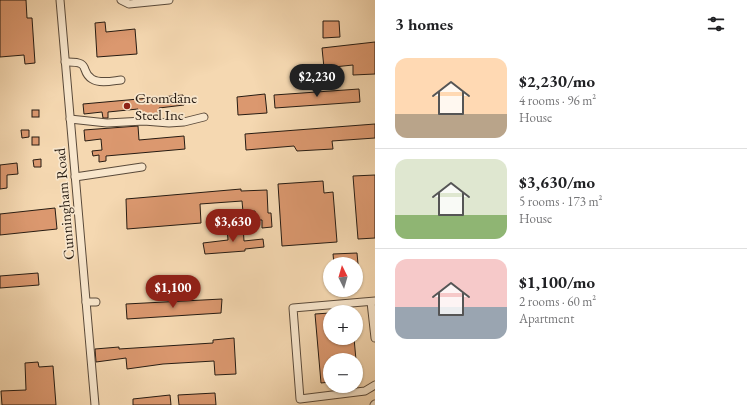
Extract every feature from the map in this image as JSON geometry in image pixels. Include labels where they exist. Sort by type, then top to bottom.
[{"type":"street","name":"Cunningham Road","points":[[60,0],[95,405]]},
{"type":"street","points":[[121,0],[129,4],[169,0]]},
{"type":"street","points":[[65,62],[79,62],[83,65],[90,77],[97,81],[121,80]]},
{"type":"street","points":[[70,119],[107,124],[144,121],[169,123],[204,117]]},
{"type":"street","points":[[75,177],[142,167]]},
{"type":"street","points":[[86,302],[96,302]]},
{"type":"street","points":[[375,338],[373,302],[293,308],[300,399],[365,391],[375,385]]},
{"type":"building","points":[[0,0],[26,0],[27,18],[32,18],[35,63],[25,64],[24,55],[0,57]]},
{"type":"building","points":[[323,21],[339,21],[340,37],[323,38]]},
{"type":"building","points":[[105,22],[106,32],[135,29],[137,54],[97,57],[95,23]]},
{"type":"building","points":[[375,42],[375,74],[353,75],[353,65],[324,68],[322,48]]},
{"type":"building","points":[[359,89],[360,102],[275,108],[274,95]]},
{"type":"building","points":[[265,94],[267,113],[238,115],[237,97]]},
{"type":"building","name":"Cromdane Steel Inc","points":[[183,95],[184,105],[159,108],[159,113],[139,115],[138,109],[108,112],[108,118],[103,118],[102,112],[84,114],[83,104]]},
{"type":"building","points":[[32,110],[39,110],[39,117],[32,117]]},
{"type":"building","points":[[375,124],[375,138],[332,141],[333,149],[297,151],[294,146],[246,150],[245,134]]},
{"type":"building","points":[[138,126],[139,140],[184,136],[185,149],[106,156],[106,161],[99,162],[99,155],[93,156],[92,151],[102,150],[101,139],[85,141],[84,130]]},
{"type":"building","points":[[21,130],[29,130],[29,137],[22,138]]},
{"type":"building","points":[[32,137],[39,137],[39,145],[32,145]]},
{"type":"building","points":[[41,159],[41,167],[34,167],[33,160]]},
{"type":"building","points":[[17,163],[18,174],[7,175],[7,188],[0,189],[0,165]]},
{"type":"building","points":[[375,175],[375,238],[358,239],[353,176]]},
{"type":"building","points":[[323,181],[324,193],[333,192],[337,242],[282,246],[278,184]]},
{"type":"building","points":[[241,189],[241,191],[267,190],[268,213],[271,213],[272,227],[262,228],[262,220],[256,220],[255,211],[243,212],[242,201],[200,204],[201,223],[127,229],[126,199]]},
{"type":"building","points":[[55,208],[57,229],[0,235],[0,214]]},
{"type":"building","points":[[243,226],[244,241],[263,239],[264,247],[245,249],[245,251],[205,254],[203,243],[228,240],[227,227]]},
{"type":"building","points":[[357,253],[357,257],[333,257],[333,254]]},
{"type":"building","points":[[38,273],[39,285],[0,288],[0,276]]},
{"type":"building","points":[[222,299],[221,313],[127,319],[126,304]]},
{"type":"building","points":[[323,313],[323,345],[355,345],[355,353],[323,353],[323,383],[321,383],[315,314]]},
{"type":"building","points":[[234,338],[236,374],[215,375],[214,361],[163,364],[127,369],[126,358],[96,362],[95,349],[119,347],[119,349],[213,343],[213,340]]},
{"type":"building","points":[[38,362],[39,367],[53,366],[56,405],[2,405],[1,391],[26,390],[25,363]]},
{"type":"building","points":[[215,393],[216,405],[179,405],[178,395]]},
{"type":"building","points":[[170,395],[171,405],[133,405],[133,399]]},
{"type":"place","name":"Cromdane Steel Inc","points":[[127,106]]}]
